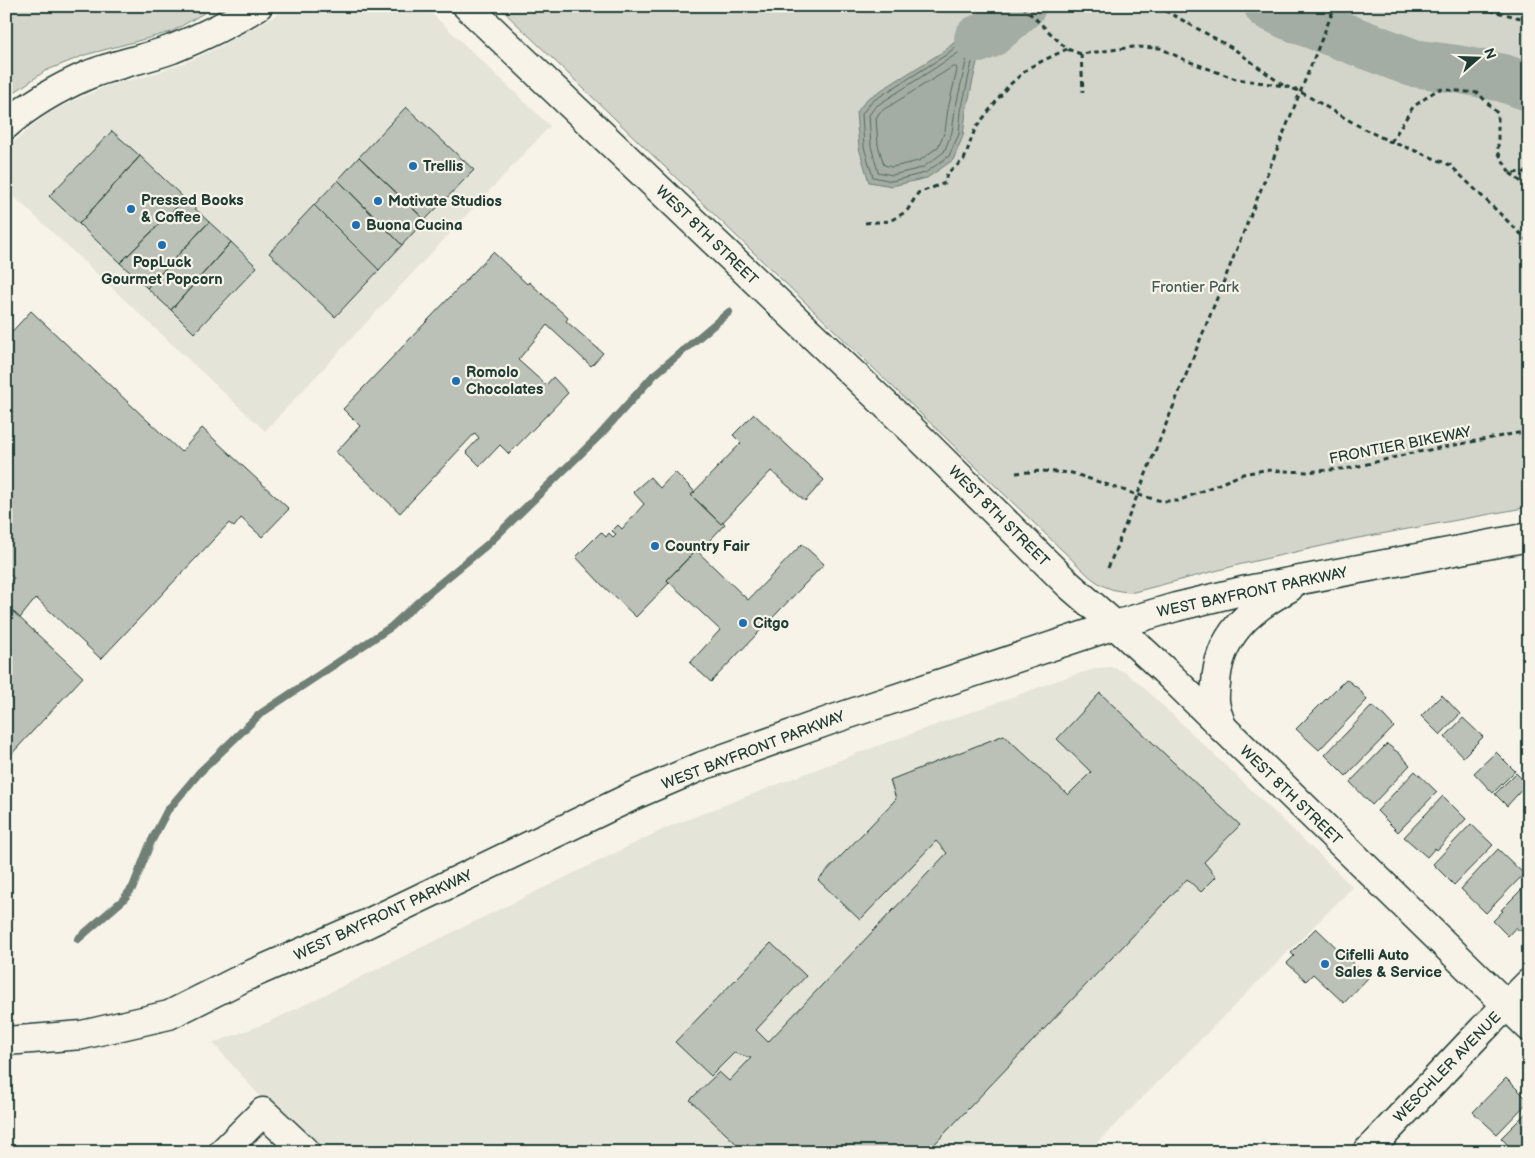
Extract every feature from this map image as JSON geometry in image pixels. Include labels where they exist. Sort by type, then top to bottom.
[{"type":"main road","points":[[6,125],[43,98],[89,75],[183,44],[258,6]]},
{"type":"main road","name":"WEST 8TH STREET","points":[[467,6],[896,415],[1069,585],[1165,671],[1529,1027]]},
{"type":"main road","name":"WEST BAYFRONT PARKWAY","points":[[6,1041],[82,1036],[169,1015],[245,977],[347,933],[637,794],[702,766],[813,726],[1115,625],[1206,599],[1390,562],[1529,537]]},
{"type":"main road","points":[[1223,729],[1216,706],[1216,688],[1217,667],[1224,649],[1234,630],[1248,616],[1269,599],[1300,581]]},
{"type":"main road","name":"WESCHLER AVENUE","points":[[1367,1152],[1529,983]]},
{"type":"main road","points":[[233,1148],[264,1112],[306,1152]]},
{"type":"path","points":[[1022,6],[1066,49],[1081,54],[1134,47],[1160,48],[1185,60],[1236,78],[1285,86],[1299,91],[1391,142],[1450,165],[1529,242]]},
{"type":"path","points":[[1157,6],[1234,49],[1285,86]]},
{"type":"path","points":[[1108,568],[1299,91],[1335,6]]},
{"type":"path","points":[[1472,6],[1529,20]]},
{"type":"path","points":[[865,223],[890,221],[907,211],[918,193],[945,183],[947,173],[964,160],[975,129],[1008,86],[1030,67],[1066,49]]},
{"type":"path","points":[[1081,54],[1083,92]]},
{"type":"path","points":[[1391,142],[1413,107],[1438,89],[1478,93],[1498,114],[1498,152],[1510,173],[1529,188]]},
{"type":"path","points":[[1510,173],[1529,172]]},
{"type":"path","name":"FRONTIER BIKEWAY","points":[[1016,473],[1042,471],[1072,473],[1138,495],[1162,501],[1178,501],[1243,474],[1264,470],[1308,472],[1351,468],[1408,454],[1518,433],[1529,433]]},
{"type":"shaded area","points":[[293,6],[424,6],[550,126],[265,431],[6,189],[6,148],[46,115],[77,99],[109,85],[147,76],[189,61]]},
{"type":"shaded area","points":[[1111,667],[1125,672],[1141,685],[1353,887],[1088,1152],[320,1152],[263,1100],[213,1043],[269,1022],[668,827],[858,753],[1067,677],[1098,668]]},
{"type":"green space","points":[[6,6],[216,6],[171,32],[85,55],[45,71],[6,98]]},
{"type":"green space","name":"Frontier Park","points":[[498,6],[1529,6],[1529,507],[1353,539],[1242,564],[1134,592],[1116,590],[1105,586],[1089,576]]},
{"type":"water","points":[[971,35],[978,39],[979,53],[966,112],[963,136],[953,160],[927,178],[892,186],[869,182],[859,148],[856,113],[867,99],[944,51],[957,40]]},
{"type":"building","points":[[406,107],[474,170],[425,220],[359,157]]},
{"type":"building","points":[[112,131],[140,156],[79,224],[49,196]]},
{"type":"building","points":[[140,156],[185,199],[120,263],[79,224]]},
{"type":"building","points":[[359,157],[425,220],[402,245],[338,180]]},
{"type":"building","points":[[338,180],[402,245],[379,270],[314,205]]},
{"type":"building","points":[[185,199],[209,222],[147,288],[120,263]]},
{"type":"building","points":[[314,205],[379,270],[335,317],[269,253]]},
{"type":"building","points":[[209,222],[231,242],[171,310],[147,288]]},
{"type":"building","points":[[231,242],[257,267],[194,333],[171,310]]},
{"type":"building","name":"Romolo Chocolates","points":[[493,252],[527,284],[529,282],[568,318],[566,321],[603,353],[591,366],[547,325],[518,360],[546,385],[553,377],[568,393],[509,454],[500,445],[480,466],[466,452],[479,438],[475,433],[400,513],[336,452],[360,426],[343,409]]},
{"type":"building","points":[[31,311],[181,452],[202,428],[289,509],[262,537],[241,518],[234,527],[229,523],[101,659],[36,598],[20,618],[6,605],[6,587],[14,578],[6,571],[6,338]]},
{"type":"building","points":[[754,414],[824,480],[805,501],[771,471],[721,524],[691,495],[741,443],[733,435]]},
{"type":"building","points":[[675,472],[695,492],[691,495],[721,524],[723,522],[725,524],[698,553],[696,550],[667,580],[669,583],[636,617],[576,557],[601,532],[606,537],[609,533],[613,537],[616,534],[612,531],[618,525],[622,529],[644,504],[633,492],[650,477],[660,488]]},
{"type":"building","points":[[802,544],[824,564],[711,682],[690,663],[720,630],[667,580],[696,550],[748,600]]},
{"type":"building","points":[[6,605],[83,677],[6,760]]},
{"type":"building","points":[[1346,679],[1359,689],[1367,700],[1319,750],[1296,729]]},
{"type":"building","points":[[1100,693],[1240,825],[1204,862],[1216,877],[1201,892],[1187,879],[927,1152],[745,1152],[690,1100],[719,1072],[729,1081],[751,1058],[734,1053],[711,1076],[675,1042],[771,943],[806,976],[756,1030],[768,1042],[947,853],[936,841],[860,920],[818,880],[896,799],[890,780],[1004,735],[1068,795],[1091,772],[1057,739]]},
{"type":"building","points":[[1442,695],[1460,714],[1440,735],[1421,716]]},
{"type":"building","points":[[1372,706],[1394,727],[1346,776],[1325,755]]},
{"type":"building","points":[[1463,718],[1483,737],[1463,757],[1445,737]]},
{"type":"building","points":[[1387,744],[1410,765],[1372,805],[1350,782]]},
{"type":"building","points":[[1496,752],[1515,771],[1493,793],[1474,773]]},
{"type":"building","points":[[1415,771],[1437,792],[1398,832],[1377,811]]},
{"type":"building","points":[[1516,773],[1527,784],[1507,806],[1495,794]]},
{"type":"building","points":[[1443,796],[1466,819],[1437,850],[1435,848],[1427,857],[1404,837]]},
{"type":"building","points":[[1471,824],[1493,845],[1454,885],[1433,864]]},
{"type":"building","points":[[1498,849],[1524,874],[1486,913],[1461,889]]},
{"type":"building","points":[[1529,882],[1529,931],[1526,934],[1516,927],[1508,936],[1493,921],[1503,911],[1501,910]]},
{"type":"building","points":[[1316,928],[1368,978],[1344,1003],[1313,974],[1306,981],[1287,963],[1294,956],[1291,953]]},
{"type":"building","points":[[1506,1078],[1529,1101],[1497,1134],[1473,1112]]},
{"type":"building","points":[[1529,1110],[1529,1152],[1515,1152],[1501,1138]]},
{"type":"waterway","points":[[978,39],[990,34],[1022,6]]},
{"type":"waterway","points":[[1268,6],[1289,16],[1413,63],[1503,78],[1529,87]]},
{"type":"waterway","points":[[78,939],[123,900],[133,887],[150,844],[167,811],[199,773],[260,714],[391,627],[426,595],[488,544],[600,435],[654,375],[729,312]]},
{"type":"place","name":"Trellis","points":[[413,166]]},
{"type":"place","name":"Motivate Studios","points":[[378,201]]},
{"type":"place","name":"Pressed Books & Coffee","points":[[131,209]]},
{"type":"place","name":"Buona Cucina","points":[[356,225]]},
{"type":"place","name":"PopLuck Gourmet Popcorn","points":[[162,245]]},
{"type":"place","name":"Romolo Chocolates","points":[[456,381]]},
{"type":"place","name":"Country Fair","points":[[655,546]]},
{"type":"place","name":"Citgo","points":[[743,623]]},
{"type":"place","name":"Cifelli Auto Sales & Service","points":[[1325,964]]}]
